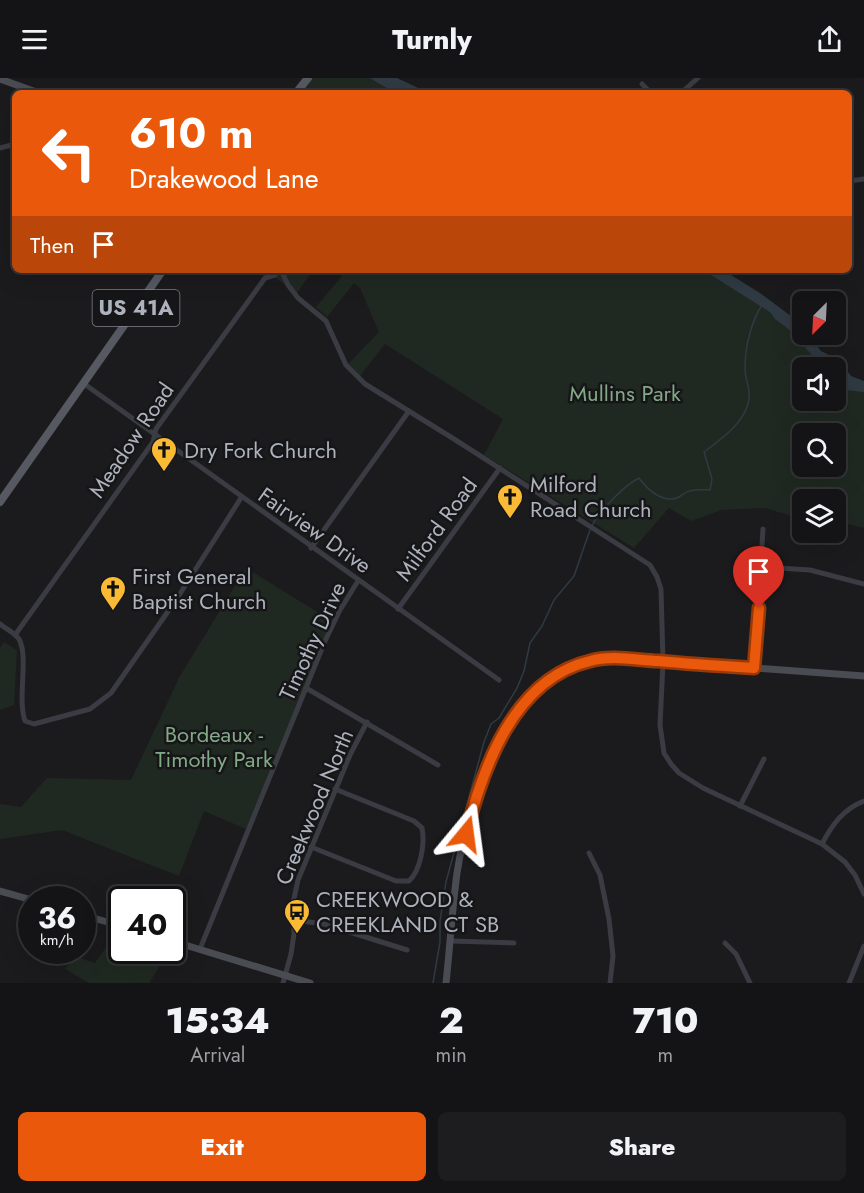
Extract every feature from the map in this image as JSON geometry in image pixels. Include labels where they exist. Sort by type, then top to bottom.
[{"type":"main road","points":[[298,90],[308,78]]},
{"type":"main road","name":"US 41A","points":[[0,502],[161,273]]},
{"type":"street","points":[[684,90],[698,78]]},
{"type":"street","points":[[0,79],[31,90]]},
{"type":"street","points":[[642,84],[648,90]]},
{"type":"street","name":"Meadow Road","points":[[15,635],[153,442],[155,434],[266,278],[277,273]]},
{"type":"street","points":[[282,273],[298,298],[326,321],[346,365],[365,384],[642,559],[657,575],[662,599],[663,662],[660,725],[664,753],[671,764],[679,773],[702,788],[822,844],[845,862],[855,875],[864,894]]},
{"type":"street","name":"Fairview Drive","points":[[83,383],[311,548],[499,680]]},
{"type":"street","points":[[311,548],[409,411]]},
{"type":"street","name":"Milford Road","points":[[398,609],[500,468]]},
{"type":"street","points":[[0,624],[15,635],[20,642],[22,707],[25,721],[33,724],[90,709],[111,693],[177,599],[242,498]]},
{"type":"street","points":[[754,668],[763,529]]},
{"type":"street","points":[[762,567],[810,570],[864,584]]},
{"type":"street","name":"Timothy Drive","points":[[200,949],[336,617],[358,580]]},
{"type":"street","points":[[446,983],[457,873],[470,819],[493,754],[504,732],[524,702],[543,683],[590,661],[619,658],[864,676]]},
{"type":"street","points":[[306,688],[438,765]]},
{"type":"street","name":"Creekwood North","points":[[283,983],[291,954],[294,893],[335,789],[367,722]]},
{"type":"street","points":[[741,806],[764,759]]},
{"type":"street","points":[[311,847],[396,881],[409,881],[414,876],[423,844],[422,828],[414,821],[335,789]]},
{"type":"street","points":[[822,844],[833,824],[844,812],[864,801]]},
{"type":"street","points":[[589,853],[600,874],[609,919],[613,956],[610,983]]},
{"type":"street","points":[[0,891],[18,896]]},
{"type":"street","points":[[294,920],[324,924],[407,950]]},
{"type":"street","points":[[451,941],[514,943]]},
{"type":"street","points":[[725,943],[736,954],[750,983]]},
{"type":"street","points":[[186,945],[310,983]]},
{"type":"street","points":[[849,983],[864,946]]},
{"type":"green space","points":[[308,78],[378,78],[400,90],[299,90]]},
{"type":"green space","points":[[268,273],[311,273],[297,293]]},
{"type":"green space","name":"Mullins Park","points":[[338,273],[717,273],[768,308],[792,329],[792,345],[808,345],[819,357],[792,357],[792,411],[846,411],[846,379],[864,387],[864,528],[846,524],[846,489],[792,489],[792,516],[765,508],[722,510],[691,521],[669,508],[634,548],[484,455],[503,419],[385,344],[360,376],[348,364],[379,332],[360,288],[354,283],[327,317],[316,307],[342,276]]},
{"type":"green space","name":"Bordeaux - Timothy Park","points":[[246,568],[332,621],[246,829],[204,811],[179,876],[62,830],[0,839],[0,804],[21,807],[47,778],[131,780],[180,676]]},
{"type":"green space","points":[[4,642],[17,650],[14,705],[0,710],[0,648]]},
{"type":"green space","points":[[108,944],[108,964],[161,964],[149,983],[89,983],[65,969],[69,964],[96,964]]},
{"type":"shaded area","points":[[370,78],[397,78],[423,90],[390,90]]},
{"type":"shaded area","points":[[708,273],[728,273],[760,293],[792,317],[792,332],[770,312]]},
{"type":"shaded area","points":[[803,345],[816,345],[821,351],[833,357],[813,357]]},
{"type":"shaded area","points":[[846,369],[851,376],[864,381],[864,392],[846,390]]},
{"type":"waterway","points":[[592,526],[613,499],[639,478],[651,490],[666,499],[677,498],[692,490],[710,490],[712,479],[704,452],[730,431],[745,412],[749,395],[745,373],[746,352],[749,335],[762,305]]},
{"type":"waterway","points":[[433,983],[446,882],[484,742],[491,724],[499,718],[517,688],[524,671],[530,643],[542,626],[554,600],[574,576],[590,530]]},
{"type":"place","name":"Dry Fork Church","points":[[164,473]]},
{"type":"place","name":"Milford Road Church","points":[[510,520]]},
{"type":"place","name":"First General Baptist Church","points":[[113,612]]},
{"type":"place","name":"CREEKWOOD & CREEKLAND CT SB","points":[[297,935]]},
{"type":"route","points":[[466,834],[483,780],[504,732],[524,702],[543,683],[590,661],[619,658],[754,668],[759,608]]}]
